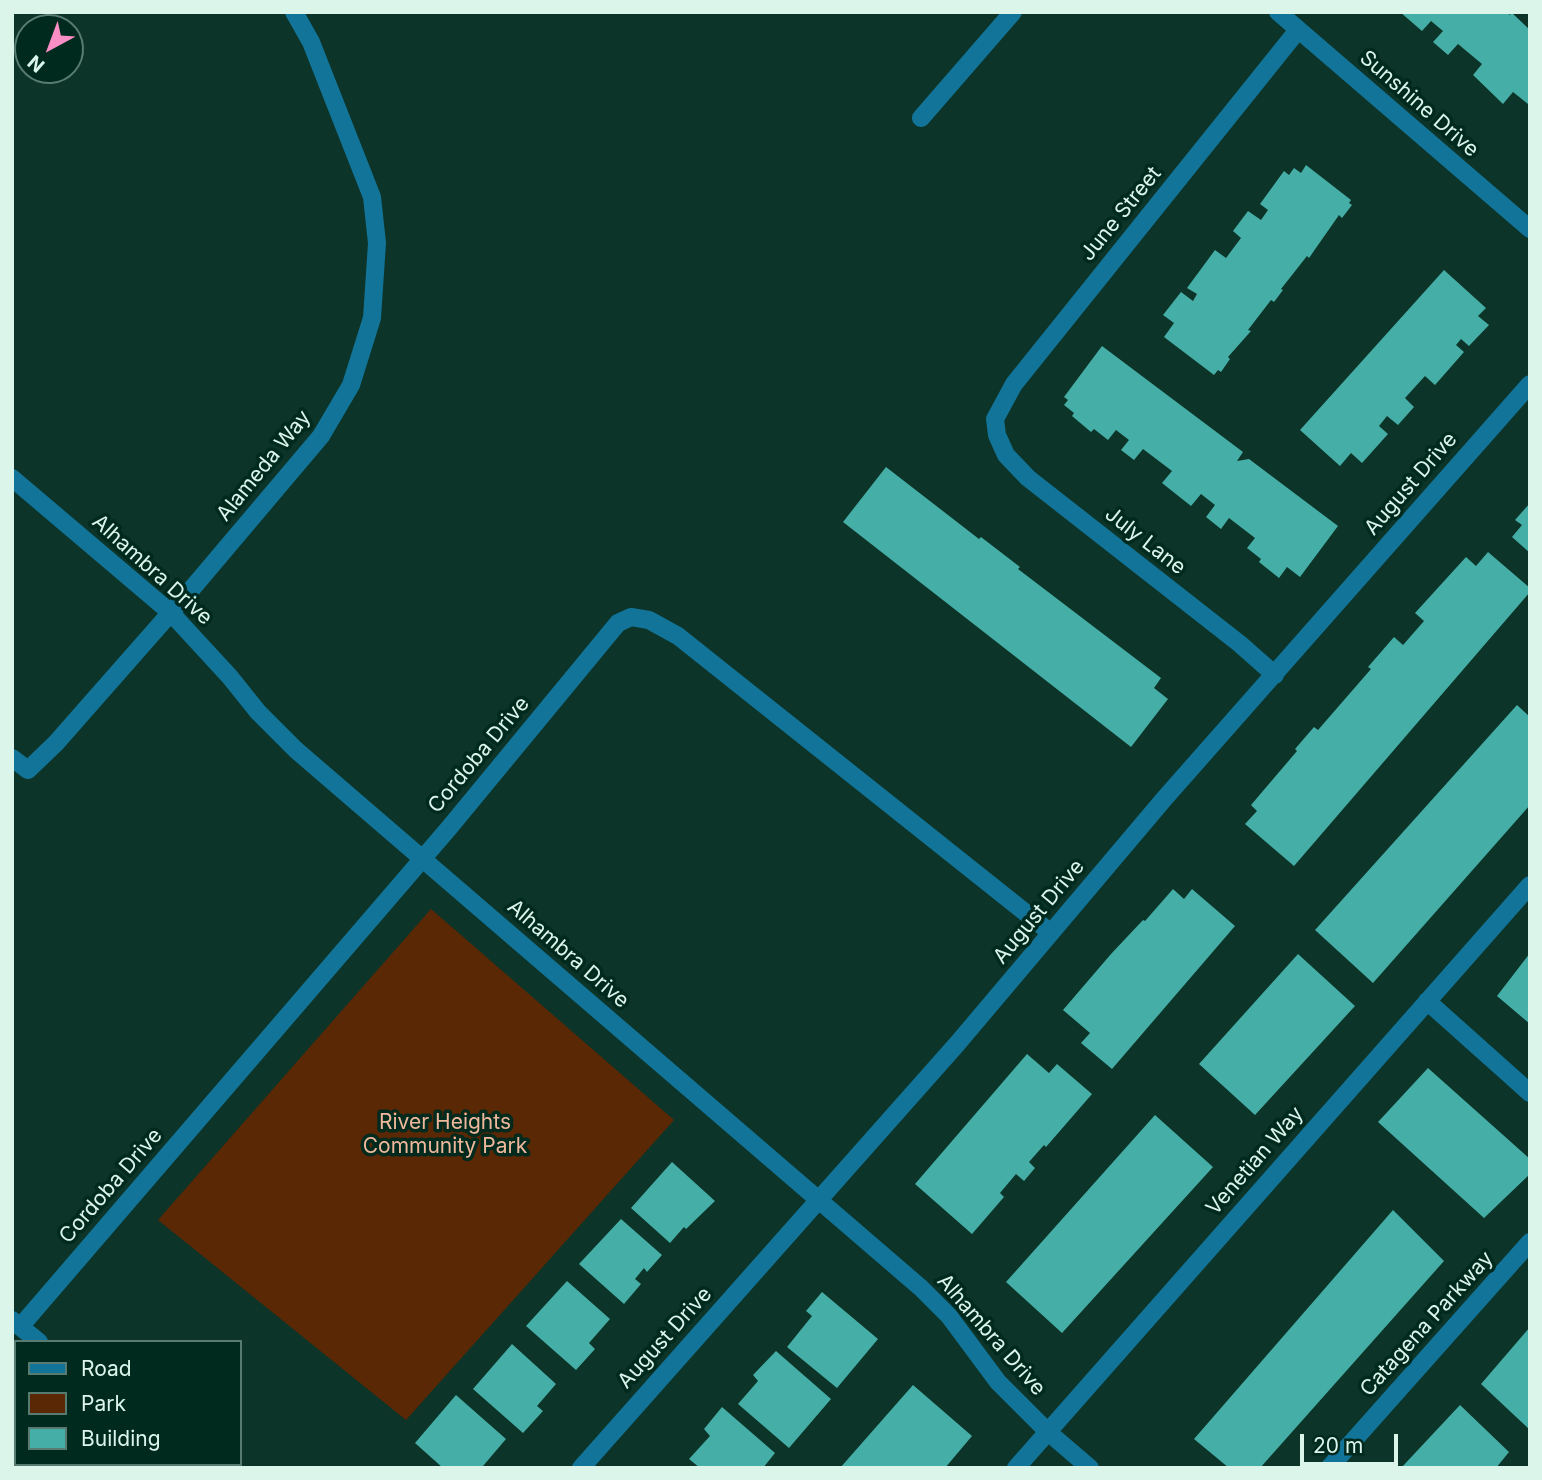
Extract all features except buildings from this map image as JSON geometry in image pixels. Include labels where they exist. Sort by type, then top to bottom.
[{"type":"street","name":"Alameda Way","points":[[12,758],[28,770],[56,743],[171,613],[321,436],[351,385],[372,318],[377,243],[372,197],[311,42],[294,12]]},
{"type":"street","points":[[921,118],[1013,12]]},
{"type":"street","name":"Sunshine Drive","points":[[1278,12],[1530,229]]},
{"type":"street","name":"June Street","points":[[997,435],[995,419],[1014,384],[1298,30]]},
{"type":"street","name":"August Drive","points":[[581,1468],[957,1044],[1164,799],[1530,384]]},
{"type":"street","name":"July Lane","points":[[997,435],[1006,455],[1028,478],[1240,644],[1275,675]]},
{"type":"street","name":"Alhambra Drive","points":[[12,478],[171,613],[258,712],[296,750],[921,1288],[949,1316],[998,1382],[1048,1432],[1090,1468]]},
{"type":"street","name":"Cordoba Drive","points":[[16,1323],[422,859],[618,623],[631,617],[649,620],[678,636],[1051,933]]},
{"type":"street","name":"Venetian Way","points":[[1016,1468],[1530,885]]},
{"type":"street","points":[[1427,1001],[1530,1093]]},
{"type":"street","name":"Catagena Parkway","points":[[1329,1468],[1530,1242]]},
{"type":"street","points":[[16,1323],[37,1340]]},
{"type":"green space","name":"River Heights Community Park","points":[[431,909],[674,1120],[406,1420],[158,1220]]}]
